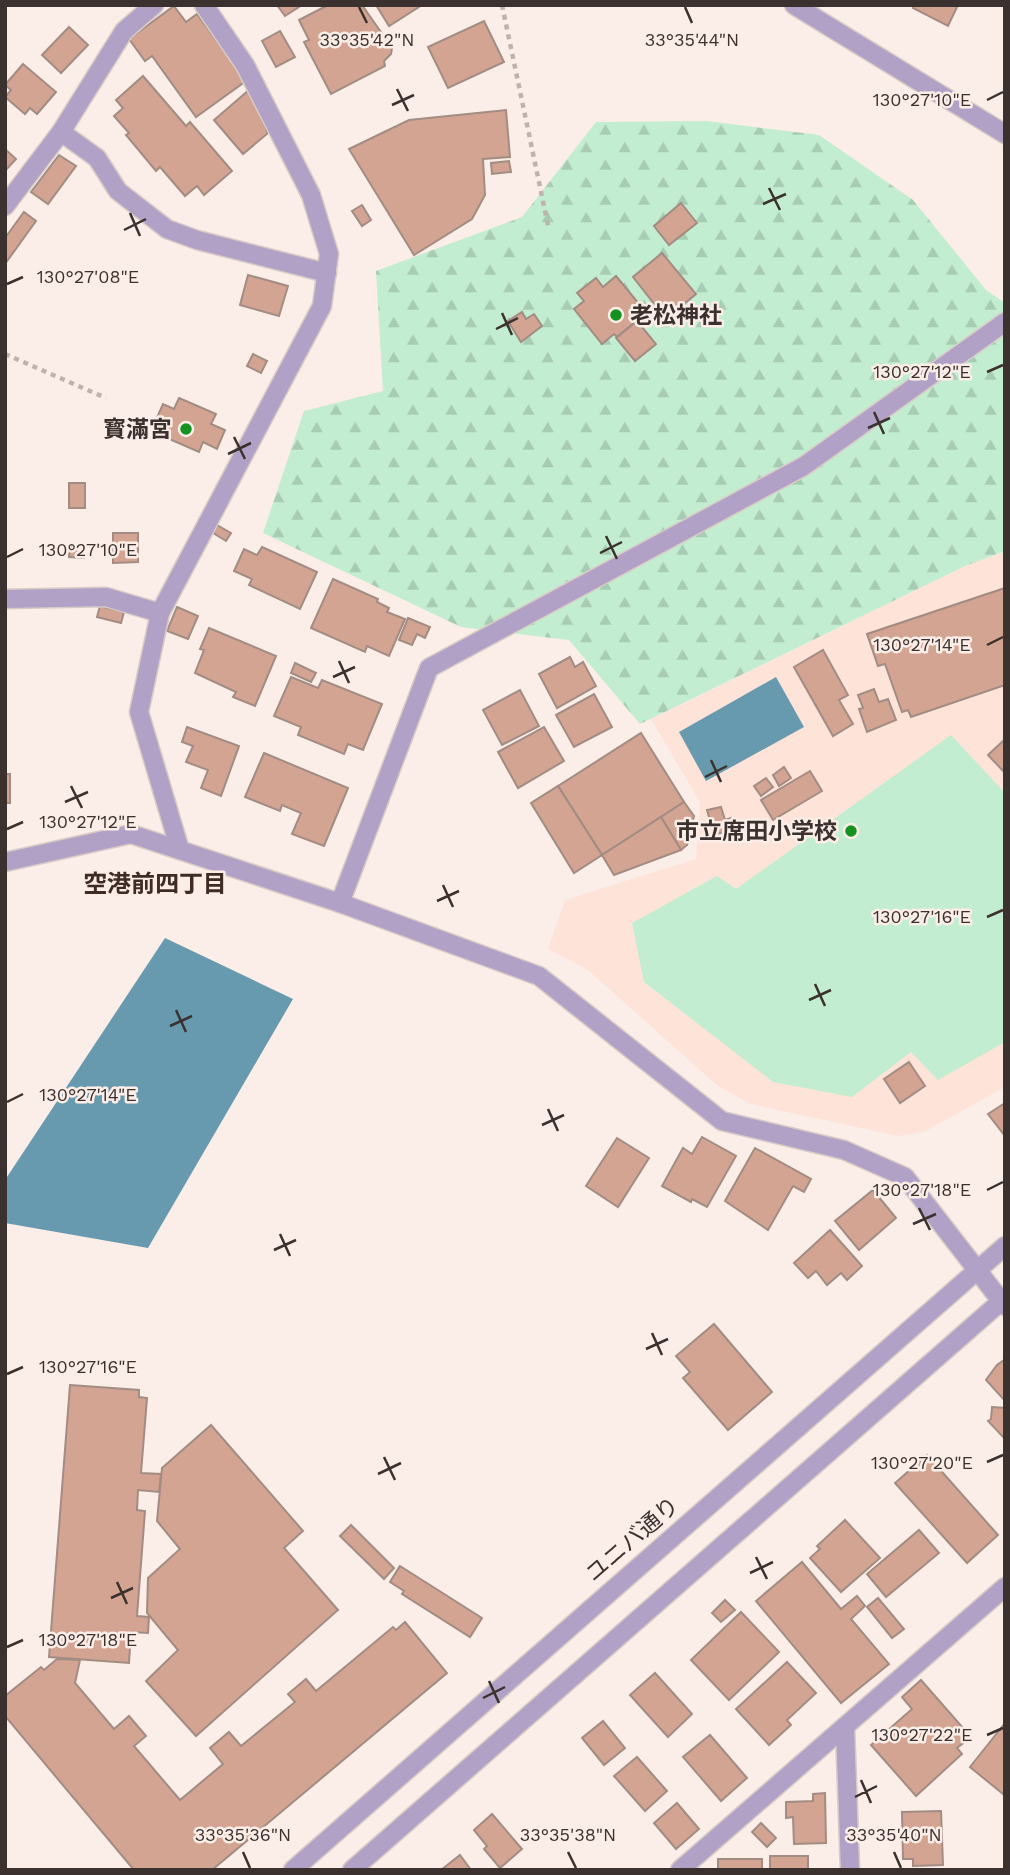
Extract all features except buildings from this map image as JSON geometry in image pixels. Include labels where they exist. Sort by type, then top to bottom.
[{"type":"street","points":[[5,206],[61,132],[124,32],[154,5]]},
{"type":"street","points":[[180,850],[139,712],[160,613],[323,306],[329,254],[311,195],[245,65],[204,5]]},
{"type":"street","points":[[794,5],[1005,134]]},
{"type":"street","points":[[61,132],[97,158],[118,191],[167,229],[197,240],[327,273]]},
{"type":"street","points":[[340,903],[429,668],[804,466],[1005,322]]},
{"type":"street","points":[[5,599],[106,597],[160,613]]},
{"type":"street","points":[[5,862],[131,834],[340,903],[539,975],[722,1121],[845,1150],[905,1177],[1003,1302],[352,1870]]},
{"type":"street","name":"ユニバ通り","points":[[293,1870],[1005,1246]]},
{"type":"street","points":[[680,1870],[1005,1587]]},
{"type":"street","points":[[845,1727],[850,1870]]},
{"type":"path","points":[[502,5],[549,230]]},
{"type":"path","points":[[5,354],[106,398]]},
{"type":"shaded area","name":"市立席田小学校","points":[[1005,551],[1005,1087],[924,1132],[898,1136],[751,1104],[718,1086],[588,970],[548,949],[565,900],[696,859],[700,802],[651,719],[965,566]]},
{"type":"green space","points":[[707,121],[819,135],[913,200],[986,290],[1005,303],[1005,551],[965,566],[640,724],[569,640],[461,627],[263,533],[304,411],[383,391],[376,271],[522,217],[596,122]]},
{"type":"green space","points":[[951,735],[1005,793],[1005,1042],[938,1080],[911,1052],[852,1097],[773,1082],[644,982],[632,923],[717,876],[736,889]]},
{"type":"water","points":[[776,677],[804,727],[706,781],[679,732]]},
{"type":"water","points":[[165,938],[293,999],[148,1248],[5,1223],[5,1180]]},
{"type":"place","name":"老松神社","points":[[616,315]]},
{"type":"place","name":"寳滿宮","points":[[186,429]]},
{"type":"place","name":"市立席田小学校","points":[[851,831]]},
{"type":"district","name":"空港前四丁目","points":[[155,884]]}]
